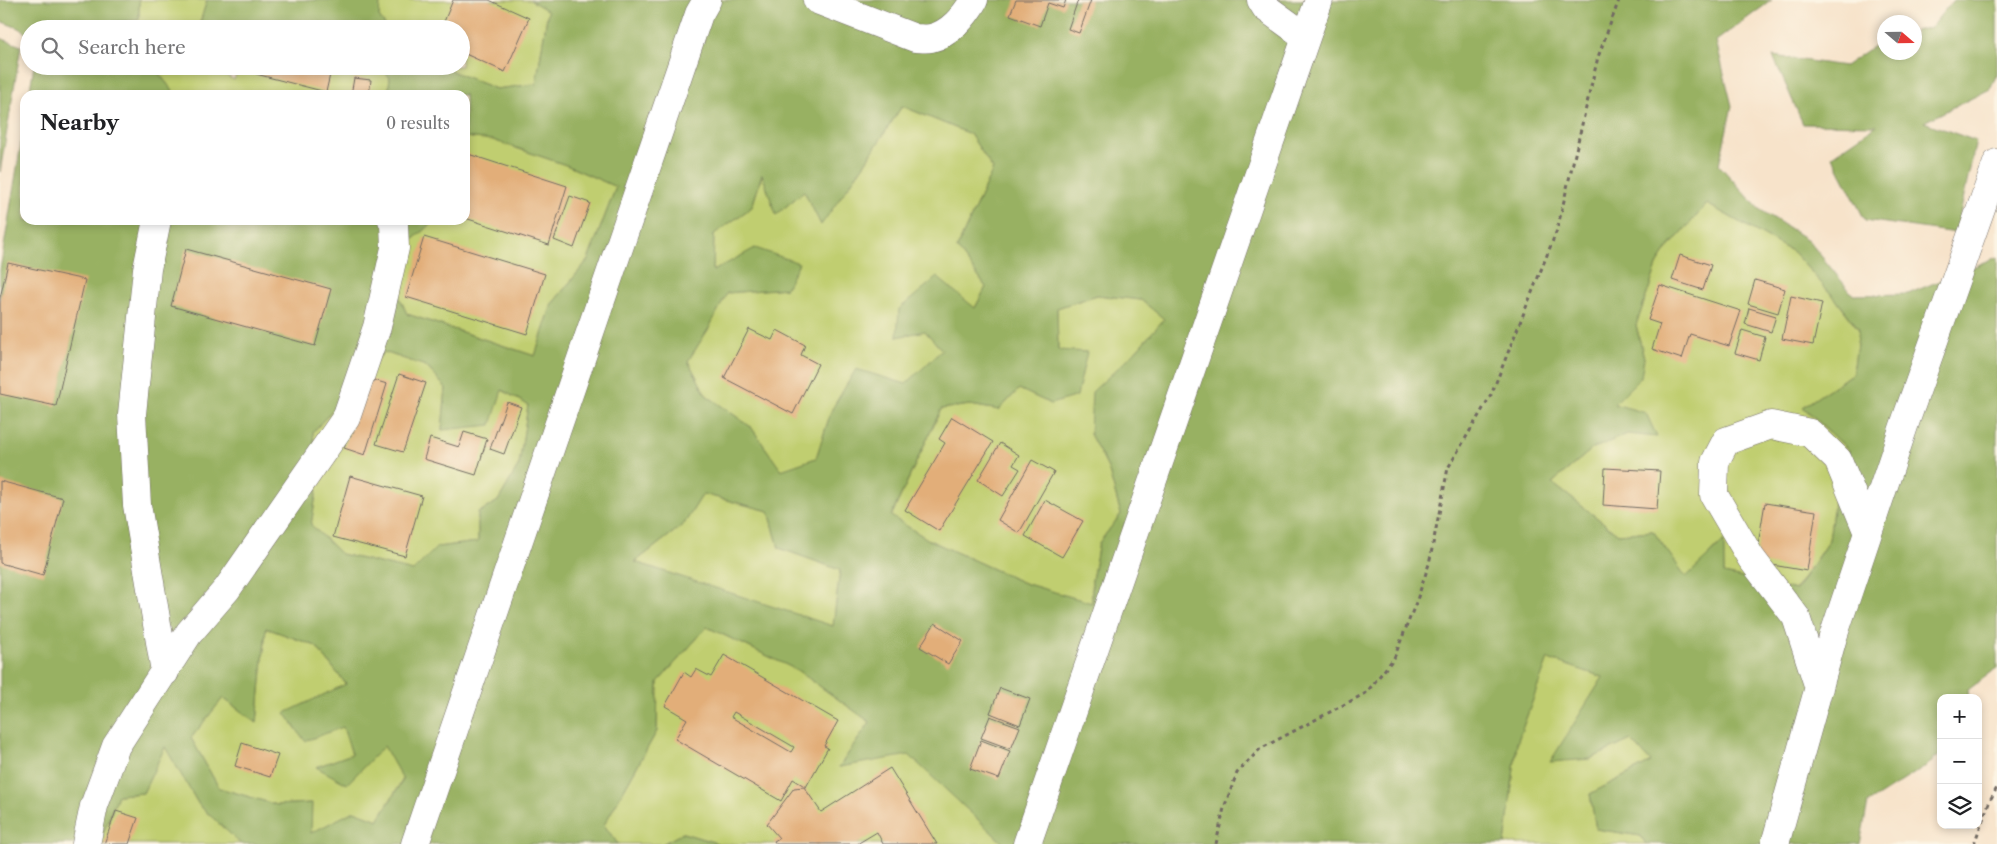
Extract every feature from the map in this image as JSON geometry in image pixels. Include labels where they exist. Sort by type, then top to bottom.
[{"type":"street","points":[[415,844],[699,14],[707,0]]},
{"type":"street","points":[[817,0],[915,38],[931,38],[946,31],[964,17],[974,0]]},
{"type":"street","points":[[1261,0],[1266,8],[1306,37]]},
{"type":"street","points":[[1027,844],[1319,0]]},
{"type":"street","points":[[1774,844],[1833,637],[1997,163]]},
{"type":"street","points":[[156,225],[147,269],[132,414],[137,505],[164,672]]},
{"type":"street","points":[[86,844],[94,806],[116,746],[189,633],[227,589],[346,418],[378,327],[395,248],[394,225]]},
{"type":"street","points":[[1819,688],[1796,617],[1751,558],[1714,494],[1715,462],[1726,441],[1770,425],[1810,433],[1838,460],[1868,533]]},
{"type":"path","points":[[1216,844],[1224,808],[1237,773],[1260,749],[1366,693],[1394,658],[1417,600],[1428,564],[1448,468],[1491,396],[1557,230],[1598,57],[1619,0]]},
{"type":"path","points":[[1974,844],[1990,800],[1997,788]]},
{"type":"green space","points":[[0,0],[139,0],[139,20],[20,20],[20,29],[0,21]]},
{"type":"green space","points":[[139,0],[207,0],[201,20],[139,20]]},
{"type":"green space","points":[[207,0],[380,0],[379,17],[381,20],[201,20]]},
{"type":"green space","points":[[380,0],[530,0],[548,10],[536,84],[496,89],[461,75],[470,75],[470,20],[381,20],[379,17]]},
{"type":"green space","points":[[530,0],[1772,0],[1716,41],[1732,106],[1719,165],[1759,209],[1808,240],[1853,295],[1908,294],[1997,257],[1997,668],[1968,690],[1968,694],[1937,694],[1937,757],[1868,803],[1860,844],[1646,844],[1641,836],[1596,829],[1590,794],[1651,762],[1631,740],[1590,759],[1550,762],[1603,677],[1548,659],[1517,743],[1505,844],[1004,844],[909,755],[839,767],[870,722],[797,670],[707,627],[658,682],[657,731],[604,825],[618,844],[241,844],[199,805],[165,747],[143,793],[118,795],[99,844],[0,844],[0,270],[20,150],[20,225],[429,225],[410,242],[398,294],[407,314],[535,356],[552,304],[588,260],[616,187],[566,165],[493,140],[470,138],[470,90],[389,90],[390,77],[388,75],[461,75],[496,89],[536,84],[548,11]],"holes":[[[902,106],[970,134],[993,169],[957,248],[986,287],[975,308],[937,277],[899,309],[897,337],[925,331],[942,350],[906,384],[856,369],[832,409],[816,458],[781,470],[751,427],[706,395],[688,361],[709,328],[727,293],[786,288],[799,263],[755,248],[713,271],[714,234],[752,207],[762,174],[776,215],[804,191],[821,225]],[[1707,204],[1793,252],[1834,297],[1859,329],[1853,373],[1803,407],[1849,450],[1834,502],[1829,540],[1796,590],[1724,574],[1724,541],[1686,577],[1653,531],[1618,534],[1552,483],[1592,449],[1627,434],[1657,437],[1646,413],[1614,404],[1641,377],[1644,358],[1636,325],[1658,263],[1668,248]],[[1097,295],[1141,300],[1164,319],[1134,353],[1092,392],[1090,434],[1108,468],[1121,514],[1099,543],[1092,580],[1092,603],[1024,583],[929,540],[891,516],[941,409],[970,405],[999,410],[1019,389],[1051,404],[1077,396],[1087,352],[1058,350],[1057,308]],[[384,352],[426,366],[446,388],[442,430],[491,425],[502,390],[528,405],[519,465],[498,501],[478,513],[478,542],[437,547],[413,571],[341,554],[311,525],[318,483],[313,432]],[[703,494],[769,511],[779,548],[840,570],[833,626],[635,562],[684,524]],[[266,628],[316,646],[346,684],[285,713],[305,741],[343,727],[352,754],[316,767],[347,784],[384,746],[403,780],[378,820],[354,811],[311,833],[312,803],[277,805],[219,788],[191,738],[223,698],[257,723]]]},
{"type":"green space","points":[[1953,0],[1997,0],[1997,74],[1990,89],[1924,122],[1976,141],[1956,233],[1865,220],[1832,156],[1877,125],[1803,124],[1773,56],[1845,66],[1877,44],[1877,60],[1922,60],[1922,29],[1931,27]]},
{"type":"green space","points":[[0,38],[20,46],[20,52],[0,172]]},
{"type":"green space","points":[[32,75],[160,75],[172,90],[30,90]]},
{"type":"green space","points":[[160,75],[225,75],[234,80],[236,75],[388,75],[390,77],[389,90],[172,90]]},
{"type":"green space","points":[[902,106],[970,134],[993,169],[957,248],[986,287],[975,308],[925,331],[942,350],[906,385],[832,409],[816,458],[781,471],[751,427],[706,395],[688,361],[709,328],[727,293],[786,288],[713,271],[714,234],[752,207],[763,173],[776,215],[804,191],[821,224],[865,163]]},
{"type":"green space","points":[[470,138],[493,140],[566,165],[616,187],[588,260],[552,304],[535,356],[407,314],[398,294],[410,242],[429,225],[470,225]]},
{"type":"green space","points":[[1707,204],[1793,252],[1834,297],[1859,330],[1853,373],[1803,407],[1849,450],[1834,502],[1829,540],[1795,590],[1724,574],[1723,541],[1686,578],[1653,531],[1618,534],[1552,483],[1592,449],[1627,434],[1614,404],[1644,358],[1636,325],[1658,263],[1668,248]]},
{"type":"green space","points":[[1097,295],[1141,300],[1165,319],[1134,353],[1090,434],[1108,468],[1121,514],[1099,543],[1092,580],[1092,604],[1024,583],[929,540],[891,517],[941,409],[970,405],[999,410],[1019,389],[1051,404],[1086,352],[1058,351],[1057,308]]},
{"type":"green space","points":[[384,352],[426,366],[446,388],[442,430],[502,390],[528,405],[519,465],[498,501],[478,513],[478,542],[437,547],[413,571],[341,554],[311,525],[318,483],[313,432]]},
{"type":"green space","points":[[703,494],[769,511],[779,548],[840,570],[833,627],[635,562],[684,524]]},
{"type":"green space","points":[[707,627],[797,670],[870,722],[839,767],[909,754],[1004,844],[720,844],[683,833],[662,844],[618,844],[604,825],[657,731],[658,682]]},
{"type":"green space","points":[[266,628],[316,646],[346,684],[343,727],[352,754],[317,767],[384,745],[403,779],[378,820],[354,811],[310,834],[311,803],[277,805],[219,788],[191,738],[223,698],[257,723]]},
{"type":"green space","points":[[1548,658],[1603,677],[1590,759],[1631,740],[1651,762],[1590,794],[1596,829],[1641,836],[1646,844],[1505,844],[1517,743]]},
{"type":"green space","points":[[165,746],[199,805],[241,844],[99,844],[118,795],[143,793]]},
{"type":"green space","points":[[683,833],[720,844],[662,844]]},
{"type":"building","points":[[453,0],[489,0],[529,18],[505,72],[470,56],[470,20],[445,20]]},
{"type":"building","points":[[1016,0],[1066,0],[1063,8],[1048,3],[1040,26],[1010,15]]},
{"type":"building","points":[[1078,0],[1091,0],[1079,33],[1068,29]]},
{"type":"building","points":[[260,75],[330,75],[326,90],[318,90]]},
{"type":"building","points":[[354,78],[371,80],[370,90],[352,90]]},
{"type":"building","points":[[470,155],[567,186],[549,245],[470,220]]},
{"type":"building","points":[[570,196],[590,203],[574,248],[554,240]]},
{"type":"building","points":[[424,237],[545,274],[527,334],[406,297]]},
{"type":"building","points":[[186,249],[331,289],[315,346],[171,306]]},
{"type":"building","points":[[1680,255],[1711,265],[1703,290],[1672,280]]},
{"type":"building","points":[[8,263],[85,280],[56,406],[0,394],[0,298]]},
{"type":"building","points":[[1755,280],[1785,289],[1778,313],[1748,304]]},
{"type":"building","points":[[1660,285],[1741,311],[1729,346],[1690,334],[1682,359],[1652,349],[1660,324],[1648,320]]},
{"type":"building","points":[[1791,296],[1822,303],[1813,345],[1782,339]]},
{"type":"building","points":[[1749,308],[1776,316],[1771,332],[1745,324]]},
{"type":"building","points":[[749,329],[772,340],[777,330],[805,345],[801,355],[818,364],[793,414],[724,378]]},
{"type":"building","points":[[1742,330],[1765,337],[1759,360],[1735,353]]},
{"type":"building","points":[[399,374],[426,383],[403,452],[376,444]]},
{"type":"building","points":[[367,378],[387,384],[365,455],[344,448]]},
{"type":"building","points":[[507,402],[521,407],[504,454],[490,449]]},
{"type":"building","points":[[952,417],[993,442],[939,531],[905,510],[945,443],[939,439]]},
{"type":"building","points":[[464,432],[487,439],[476,475],[424,459],[430,438],[459,447]]},
{"type":"building","points":[[1000,443],[1019,455],[1013,465],[1020,469],[1003,496],[978,480]]},
{"type":"building","points":[[1032,460],[1054,472],[1019,533],[998,520]]},
{"type":"building","points":[[1605,468],[1660,471],[1657,509],[1603,505]]},
{"type":"building","points":[[350,476],[422,496],[405,556],[333,537]]},
{"type":"building","points":[[0,481],[63,498],[43,575],[0,563]]},
{"type":"building","points":[[1045,500],[1083,521],[1062,557],[1025,536]]},
{"type":"building","points":[[1765,503],[1816,511],[1807,571],[1755,562]]},
{"type":"building","points":[[935,623],[963,641],[948,664],[920,647]]},
{"type":"building","points":[[724,655],[838,721],[824,746],[828,748],[806,787],[793,779],[781,801],[675,739],[687,719],[665,706],[684,672],[691,677],[696,669],[711,677]],"holes":[[[734,712],[794,747],[791,752],[731,717]]]},
{"type":"building","points":[[1000,688],[1030,699],[1020,725],[990,713]]},
{"type":"building","points":[[990,716],[1020,727],[1011,749],[981,738]]},
{"type":"building","points":[[981,740],[1010,751],[999,779],[970,769]]},
{"type":"building","points":[[242,743],[278,755],[270,777],[235,766]]},
{"type":"building","points":[[890,768],[937,844],[883,844],[877,832],[857,844],[776,844],[774,841],[779,838],[767,824],[794,788],[804,787],[821,812]]},
{"type":"building","points":[[116,811],[138,818],[129,844],[104,844]]}]
